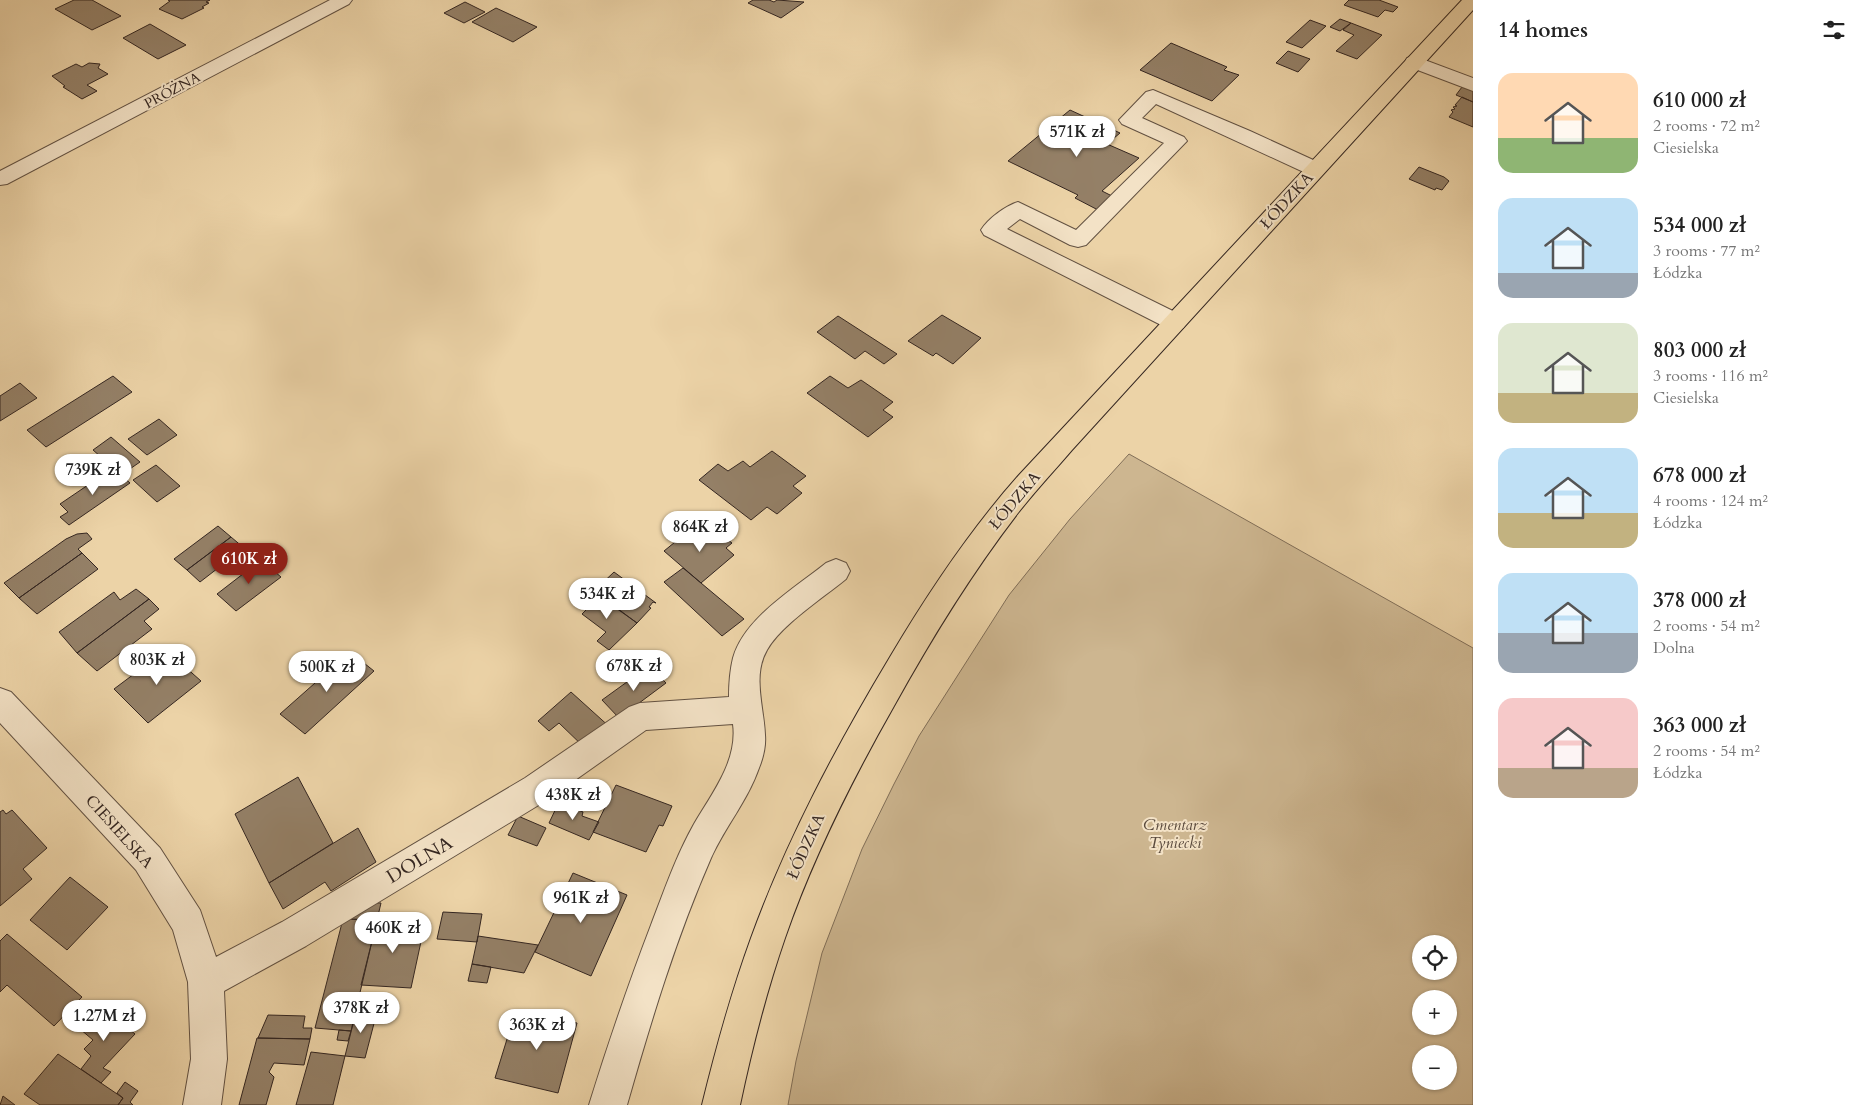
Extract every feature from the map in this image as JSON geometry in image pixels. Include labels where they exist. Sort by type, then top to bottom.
[{"type":"main road","name":"ŁÓDZKA","points":[[721,1105],[753,977],[786,888],[819,814],[871,716],[934,609],[972,553],[1010,504],[1315,169],[1472,0]]},
{"type":"street","name":"PRÓŻNA","points":[[0,179],[342,0]]},
{"type":"street","points":[[1414,62],[1473,84]]},
{"type":"street","points":[[1175,322],[992,230],[1018,209],[1078,240],[1177,141],[1129,120],[1153,96],[1315,169]]},
{"type":"street","points":[[608,1105],[638,1006],[680,892],[701,844],[743,769],[748,753],[750,735],[744,695],[748,658],[758,639],[772,623],[836,571]]},
{"type":"street","name":"CIESIELSKA","points":[[0,702],[148,859],[188,922],[206,982]]},
{"type":"street","name":"DOLNA","points":[[206,982],[294,934],[536,789],[640,718],[747,709]]},
{"type":"street","points":[[202,1105],[209,1059],[206,982]]},
{"type":"green space","name":"Cmentarz Tyniecki","points":[[1129,454],[1473,648],[1473,1105],[788,1105],[796,1061],[822,953],[862,849],[919,736],[1009,595],[1070,519]]},
{"type":"building","points":[[74,0],[92,0],[121,16],[92,30],[55,9]]},
{"type":"building","points":[[168,0],[210,0],[206,2],[209,3],[202,7],[204,8],[182,19],[159,9],[170,1]]},
{"type":"building","points":[[753,0],[804,2],[781,18],[748,3]]},
{"type":"building","points":[[1349,0],[1379,0],[1398,7],[1393,12],[1385,10],[1378,17],[1344,5]]},
{"type":"building","points":[[465,2],[485,12],[464,23],[444,13]]},
{"type":"building","points":[[496,8],[537,27],[513,42],[472,22]]},
{"type":"building","points":[[1340,19],[1351,23],[1340,31],[1330,27]]},
{"type":"building","points":[[1310,20],[1326,26],[1302,48],[1286,42]]},
{"type":"building","points":[[1351,23],[1382,35],[1357,59],[1336,51],[1354,35],[1343,30]]},
{"type":"building","points":[[150,24],[186,45],[158,59],[123,38]]},
{"type":"building","points":[[1171,43],[1227,67],[1224,70],[1239,75],[1212,101],[1140,70]]},
{"type":"building","points":[[1288,51],[1310,59],[1298,72],[1276,63]]},
{"type":"building","points":[[89,63],[100,64],[98,68],[108,74],[87,85],[97,91],[82,99],[63,87],[65,86],[52,76],[76,64],[82,67]]},
{"type":"building","points":[[1462,87],[1473,91],[1473,102],[1456,95]]},
{"type":"building","points":[[1462,97],[1473,102],[1473,127],[1449,117],[1453,112],[1451,110],[1455,109],[1453,107],[1457,106],[1455,105]]},
{"type":"building","points":[[1070,110],[1120,133],[1107,144],[1139,158],[1102,191],[1112,196],[1098,210],[1075,198],[1078,195],[1008,161]]},
{"type":"building","points":[[1419,167],[1444,177],[1449,181],[1442,190],[1436,188],[1435,190],[1409,179]]},
{"type":"building","points":[[942,315],[981,338],[953,364],[936,353],[933,356],[908,341]]},
{"type":"building","points":[[838,316],[897,354],[884,364],[865,351],[855,359],[817,332]]},
{"type":"building","points":[[113,376],[132,392],[46,447],[27,430]]},
{"type":"building","points":[[830,376],[848,388],[861,380],[893,402],[883,410],[893,417],[868,437],[807,393]]},
{"type":"building","points":[[20,383],[37,398],[0,421],[0,396]]},
{"type":"building","points":[[159,419],[177,435],[147,455],[128,439]]},
{"type":"building","points":[[111,437],[140,462],[121,475],[113,468],[107,472],[102,468],[108,463],[93,450]]},
{"type":"building","points":[[772,451],[806,476],[793,486],[802,493],[777,514],[767,507],[751,520],[699,480],[718,464],[728,471],[743,461],[750,467]]},
{"type":"building","points":[[156,465],[180,486],[157,502],[133,480]]},
{"type":"building","points":[[113,468],[130,483],[69,525],[60,517],[68,512],[60,504]]},
{"type":"building","points":[[696,525],[710,536],[717,532],[732,543],[726,548],[734,555],[701,583],[664,551]]},
{"type":"building","points":[[218,526],[231,537],[187,570],[174,559]]},
{"type":"building","points":[[87,533],[92,539],[78,549],[82,553],[19,598],[4,583],[66,539],[77,534]]},
{"type":"building","points":[[231,537],[244,548],[200,582],[187,570]]},
{"type":"building","points":[[82,553],[98,569],[37,614],[19,598]]},
{"type":"building","points":[[261,560],[281,577],[236,611],[217,594]]},
{"type":"building","points":[[683,568],[744,619],[722,636],[664,582]]},
{"type":"building","points":[[614,572],[656,603],[653,602],[649,607],[651,608],[637,623],[594,591]]},
{"type":"building","points":[[136,589],[149,599],[77,653],[59,632],[114,592],[120,600]]},
{"type":"building","points":[[592,591],[637,623],[609,650],[597,641],[606,632],[582,614],[589,607],[581,601]]},
{"type":"building","points":[[149,599],[159,609],[144,621],[152,629],[97,671],[77,653]]},
{"type":"building","points":[[166,650],[201,681],[148,723],[114,689]]},
{"type":"building","points":[[350,652],[374,671],[305,734],[280,714]]},
{"type":"building","points":[[649,666],[666,683],[619,718],[602,700]]},
{"type":"building","points":[[571,692],[612,729],[586,749],[559,723],[549,731],[538,721]]},
{"type":"building","points":[[298,777],[333,843],[269,883],[235,814]]},
{"type":"building","points":[[616,785],[672,806],[663,826],[659,825],[646,852],[593,832]]},
{"type":"building","points":[[559,802],[583,812],[582,816],[599,822],[589,840],[549,823]]},
{"type":"building","points":[[3,810],[6,814],[12,810],[47,848],[23,869],[32,879],[0,906],[0,812]]},
{"type":"building","points":[[518,816],[546,828],[537,846],[508,835]]},
{"type":"building","points":[[358,828],[376,862],[331,891],[325,882],[283,909],[269,883]]},
{"type":"building","points":[[573,873],[627,895],[591,976],[535,952]]},
{"type":"building","points":[[70,877],[108,907],[67,950],[30,920]]},
{"type":"building","points":[[355,902],[381,903],[377,920],[348,919]]},
{"type":"building","points":[[443,912],[482,914],[477,942],[437,939]]},
{"type":"building","points":[[343,919],[377,920],[351,1031],[315,1028]]},
{"type":"building","points":[[377,921],[425,923],[411,988],[361,985]]},
{"type":"building","points":[[7,934],[82,997],[54,1026],[7,985],[0,992],[0,941]]},
{"type":"building","points":[[478,936],[538,945],[524,973],[472,964]]},
{"type":"building","points":[[472,964],[491,967],[487,983],[468,981]]},
{"type":"building","points":[[101,1006],[135,1034],[103,1068],[111,1072],[101,1083],[81,1069],[91,1056],[84,1049],[93,1040],[80,1029]]},
{"type":"building","points":[[516,1010],[577,1023],[558,1093],[495,1078]]},
{"type":"building","points":[[356,1012],[377,1012],[365,1058],[345,1056]]},
{"type":"building","points":[[268,1015],[305,1016],[303,1028],[312,1028],[310,1039],[258,1038]]},
{"type":"building","points":[[339,1030],[351,1031],[348,1041],[337,1040]]},
{"type":"building","points":[[257,1038],[310,1039],[304,1065],[274,1063],[269,1072],[274,1077],[266,1105],[239,1105]]},
{"type":"building","points":[[311,1052],[345,1056],[333,1105],[296,1105]]},
{"type":"building","points":[[58,1054],[123,1098],[118,1105],[40,1105],[24,1094]]},
{"type":"building","points":[[125,1082],[138,1091],[130,1102],[133,1105],[118,1105],[123,1098],[117,1093]]},
{"type":"building","points":[[3,1096],[15,1105],[0,1105]]}]
